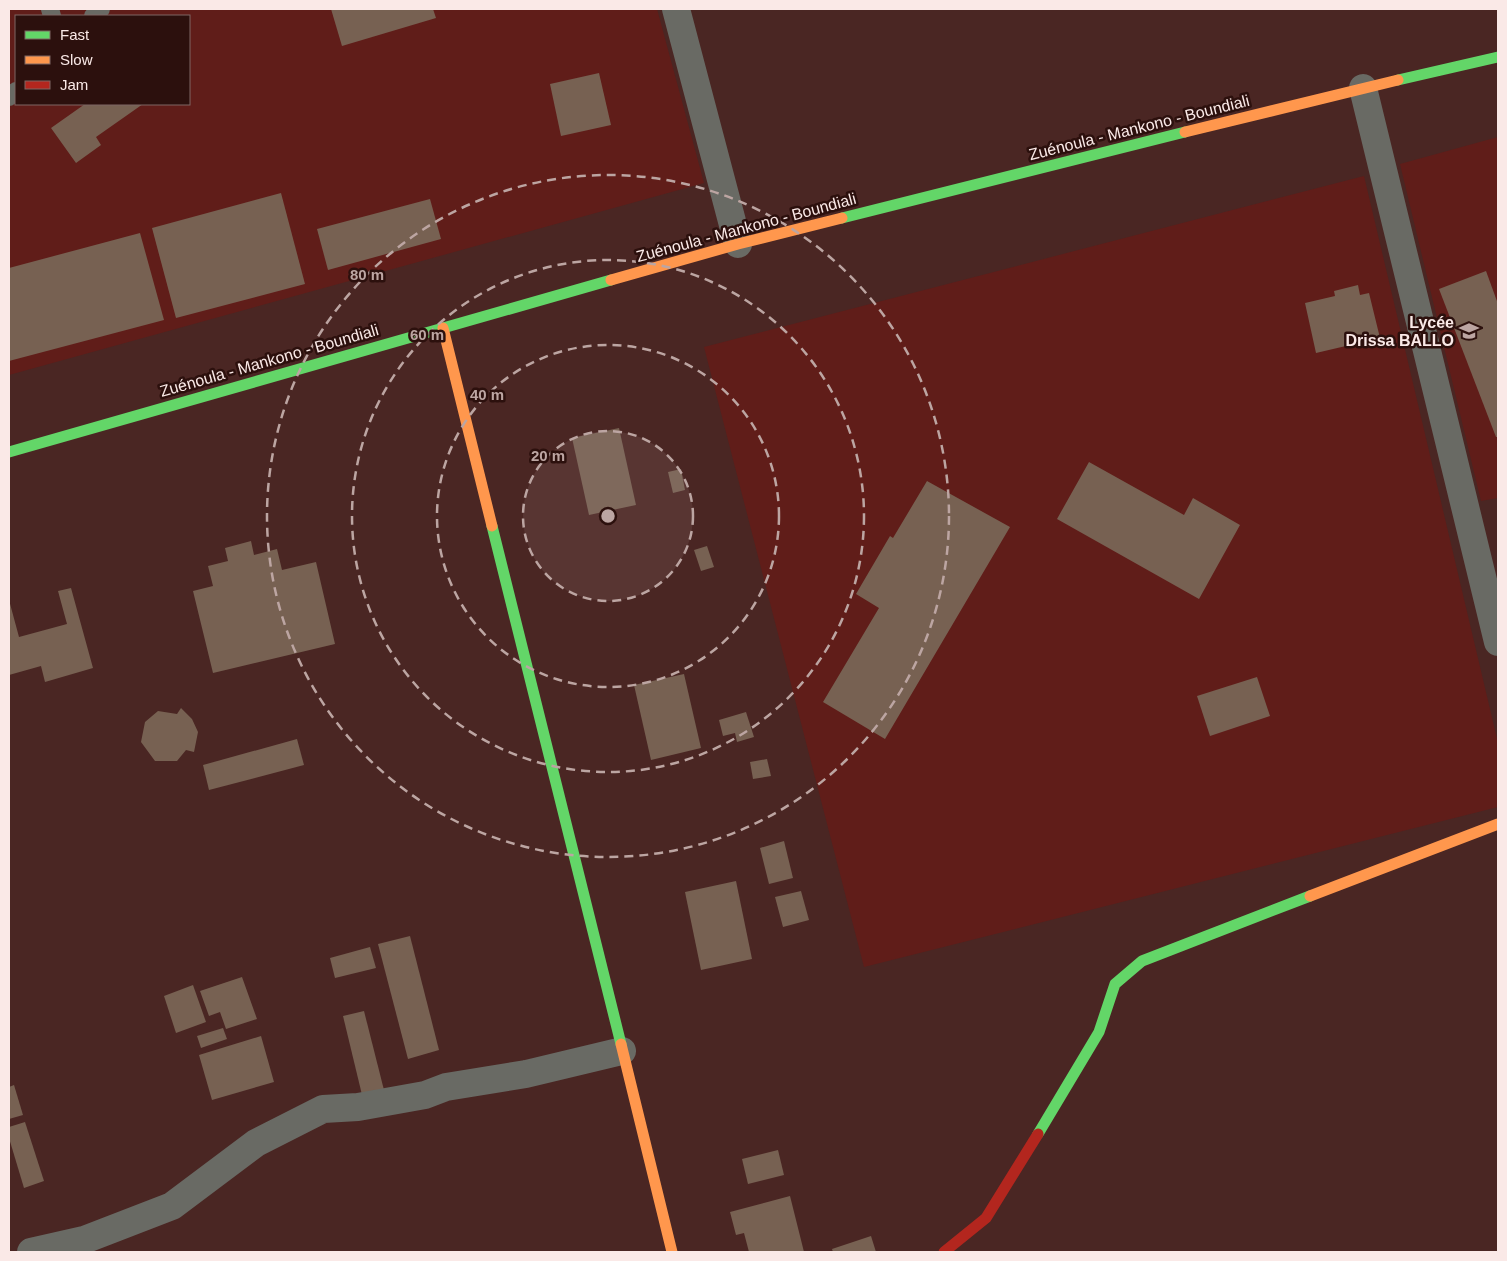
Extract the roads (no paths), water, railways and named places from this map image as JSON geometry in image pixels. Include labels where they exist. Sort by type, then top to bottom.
[{"type":"street","points":[[676,9],[738,244]]},
{"type":"street","name":"Zuénoula - Mankono - Boundiali","points":[[9,452],[738,244],[1363,88],[1498,57]]},
{"type":"street","points":[[1363,88],[1498,642]]},
{"type":"street","points":[[443,328],[672,1252]]},
{"type":"street","points":[[944,1252],[986,1218],[1068,1087],[1099,1032],[1115,984],[1142,961],[1498,824]]},
{"type":"street","points":[[31,1252],[84,1240],[172,1206],[256,1143],[323,1109],[358,1108],[425,1096],[446,1087],[526,1074],[622,1051]]},
{"type":"place","name":"Lycée Drissa BALLO","points":[[1469,331]]}]
